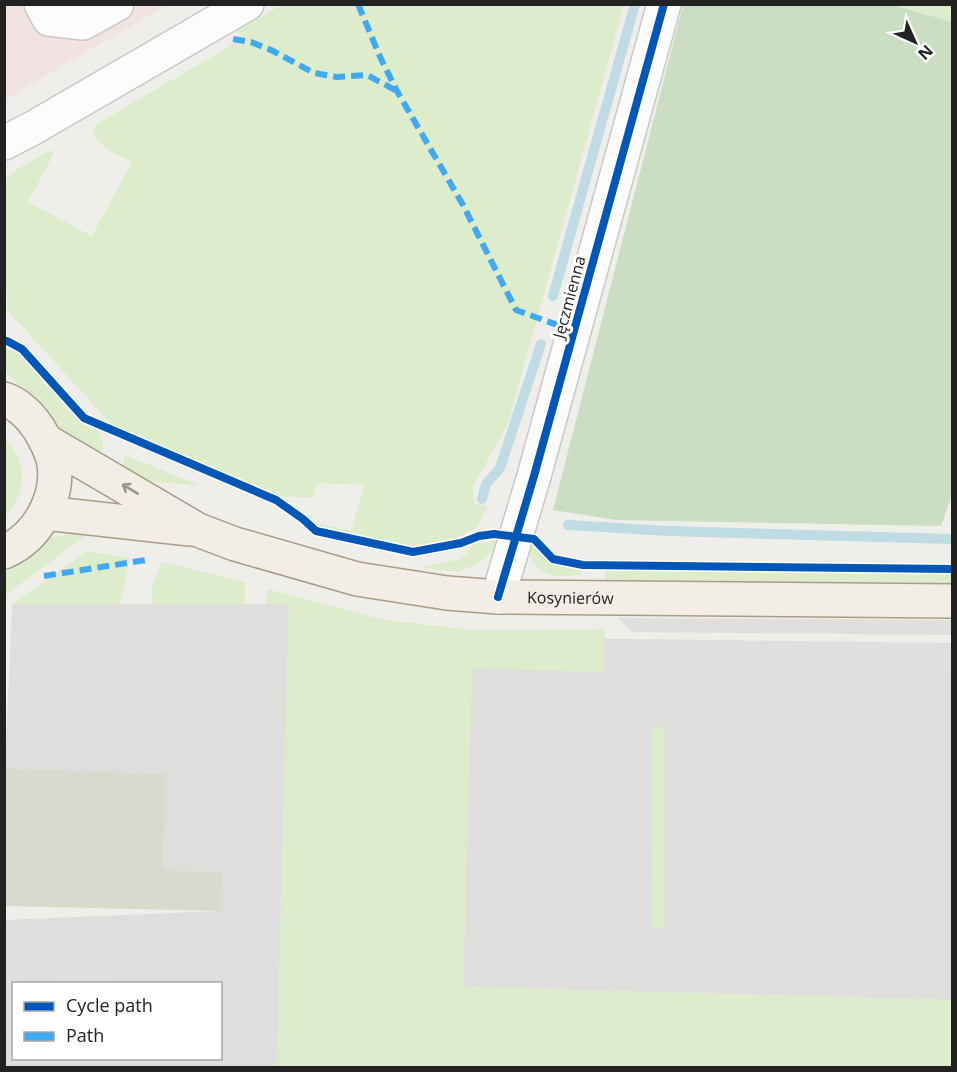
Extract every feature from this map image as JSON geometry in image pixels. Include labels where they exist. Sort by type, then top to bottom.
[{"type":"main road","points":[[4,552],[12,549],[31,533],[45,513],[52,496],[54,478],[53,460],[48,442],[32,418],[6,394]]},
{"type":"main road","name":"Kosynierów","points":[[48,442],[198,530],[250,549],[357,579],[447,593],[498,597],[952,601]]},
{"type":"main road","name":"Kosynierów","points":[[45,513],[198,530]]},
{"type":"street","points":[[41,4],[49,19],[83,22],[117,4]]},
{"type":"street","points":[[4,143],[247,4]]},
{"type":"street","name":"Jęczmienna","points":[[498,597],[540,454],[664,4]]},
{"type":"shaded area","points":[[5,5],[167,5],[5,101]]},
{"type":"shaded area","points":[[12,604],[289,604],[277,1067],[5,1068],[5,920],[221,911],[222,872],[163,870],[165,774],[5,768]]},
{"type":"shaded area","points":[[618,618],[952,620],[952,635],[632,632]]},
{"type":"shaded area","points":[[472,637],[952,643],[952,1000],[463,987]]},
{"type":"shaded area","points":[[615,639],[952,644],[952,672],[615,667]]},
{"type":"shaded area","points":[[637,727],[652,727],[651,928],[636,928]]},
{"type":"shaded area","points":[[664,727],[678,727],[678,928],[664,928]]},
{"type":"shaded area","points":[[5,768],[165,774],[163,870],[222,872],[221,911],[5,906]]},
{"type":"shaded area","points":[[4,932],[28,933],[26,982],[12,982],[12,1031],[5,1030]]},
{"type":"shaded area","points":[[56,955],[112,957],[111,982],[54,982]]},
{"type":"shaded area","points":[[51,1060],[107,1060],[107,1067],[50,1067]]},
{"type":"green space","points":[[283,4],[624,5],[508,424],[473,486],[474,503],[488,507],[476,528],[448,542],[407,547],[334,533],[312,525],[305,514],[313,516],[312,522],[351,531],[364,485],[316,483],[314,498],[276,496],[114,427],[8,311],[4,272],[5,180],[16,170],[50,150],[54,153],[28,202],[92,236],[132,162],[100,143],[93,132],[97,124],[242,39],[237,31]]},
{"type":"green space","points":[[683,5],[893,5],[952,22],[952,495],[941,526],[615,520],[553,510]]},
{"type":"green space","points":[[893,5],[952,5],[952,22]]},
{"type":"green space","points":[[5,349],[15,349],[80,421],[99,432],[103,444],[101,459],[68,444],[54,421],[5,371]]},
{"type":"green space","points":[[4,437],[18,456],[22,476],[18,497],[5,516]]},
{"type":"green space","points":[[125,455],[199,485],[151,482],[121,471]]},
{"type":"green space","points":[[86,532],[85,536],[5,593],[4,575],[24,556],[53,537]]},
{"type":"green space","points":[[497,540],[493,550],[479,563],[457,572],[419,567],[462,559],[474,544]]},
{"type":"green space","points":[[526,544],[539,548],[549,562],[578,569],[581,575],[559,576],[542,571],[534,563]]},
{"type":"green space","points":[[87,551],[130,558],[120,604],[12,604]]},
{"type":"green space","points":[[162,562],[245,582],[245,604],[152,604],[152,587]]},
{"type":"green space","points":[[605,569],[952,572],[952,583],[606,580]]},
{"type":"green space","points":[[267,589],[384,620],[473,630],[605,629],[603,672],[472,668],[463,987],[952,1000],[952,1067],[277,1067],[289,604],[266,604]]},
{"type":"green space","points":[[652,727],[664,727],[664,928],[651,928]]},
{"type":"waterway","points":[[553,296],[635,4]]},
{"type":"waterway","points":[[482,499],[486,484],[500,468],[541,344]]},
{"type":"waterway","points":[[568,525],[669,531],[952,539]]},
{"type":"marked path","points":[[358,4],[397,91],[463,205],[516,310],[574,331]]},
{"type":"marked path","points":[[233,39],[251,42],[271,50],[314,73],[337,77],[367,75],[397,91]]},
{"type":"marked path","points":[[44,576],[146,560]]},
{"type":"cycle path","points":[[498,597],[534,476],[664,4]]},
{"type":"cycle path","points":[[4,341],[22,349],[84,418],[276,500],[316,531],[413,552],[494,534],[534,539],[553,559],[583,565],[952,569]]}]
